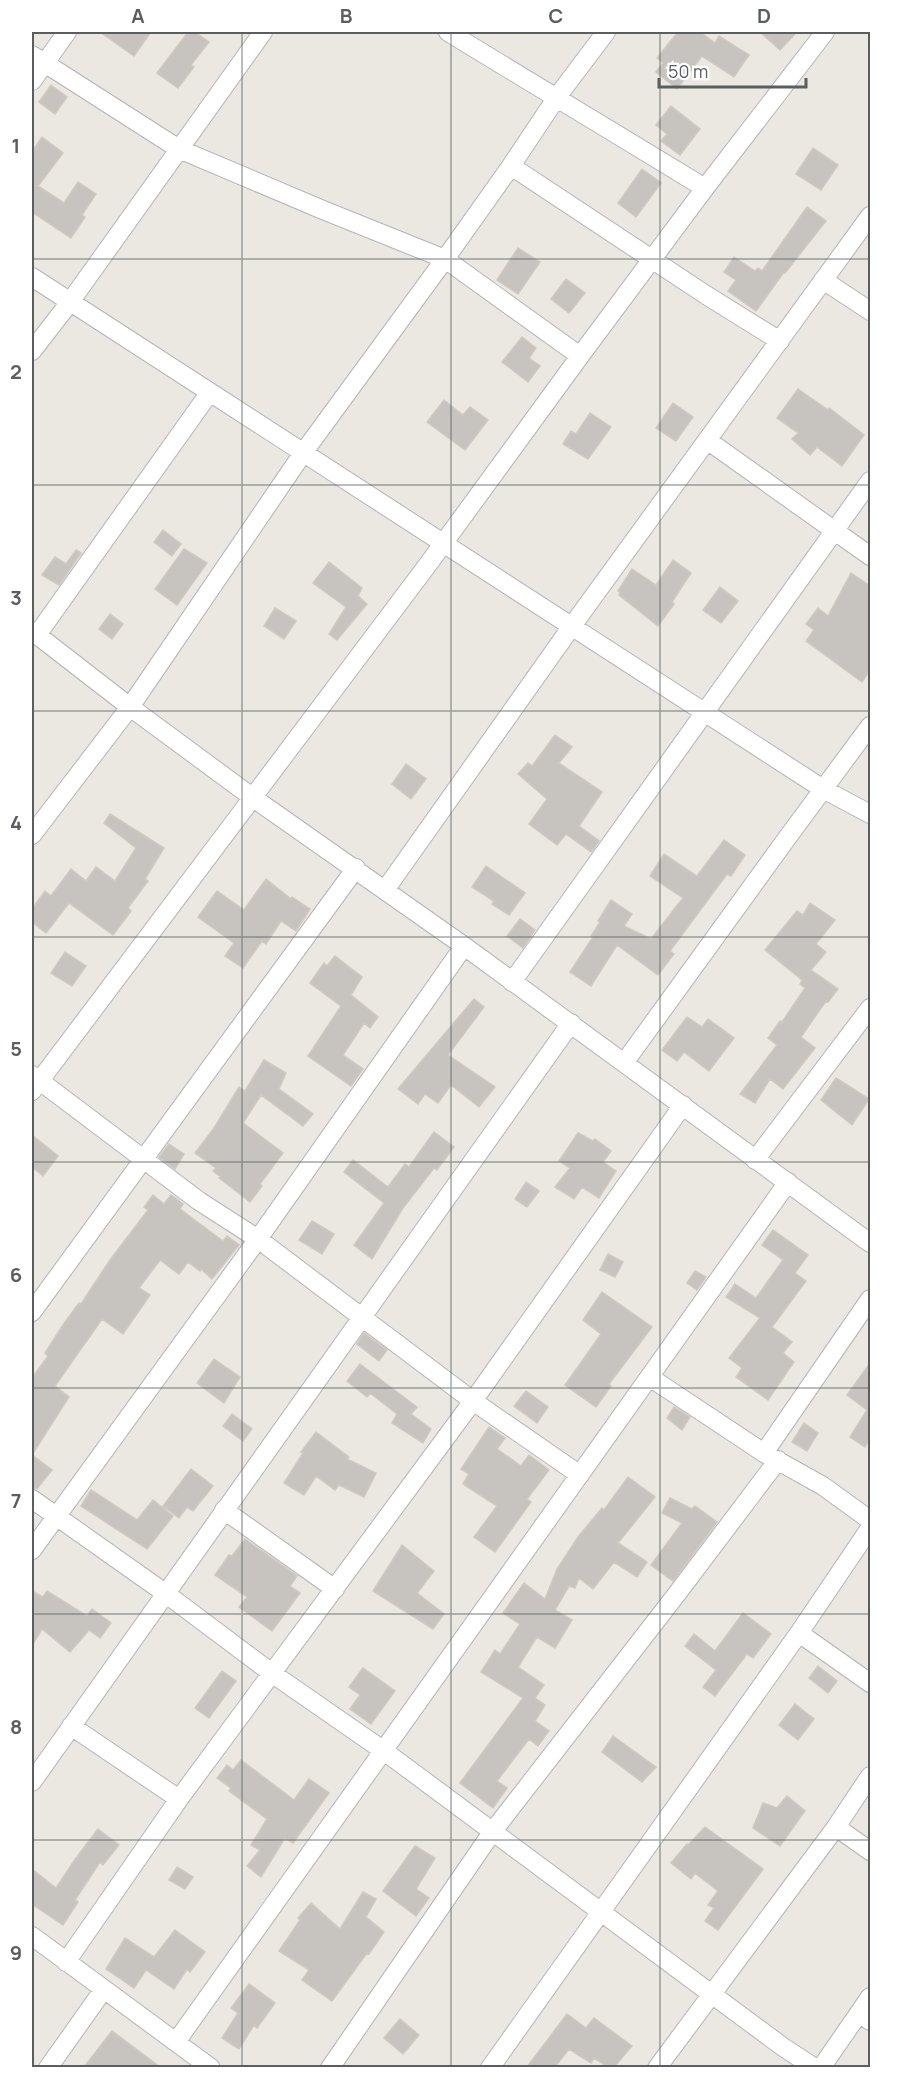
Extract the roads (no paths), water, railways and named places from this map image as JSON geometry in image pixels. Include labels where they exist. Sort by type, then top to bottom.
[{"type":"street","points":[[32,81],[38,58],[67,32]]},
{"type":"street","points":[[32,351],[70,302],[263,32]]},
{"type":"street","points":[[448,32],[705,188]]},
{"type":"street","points":[[32,836],[130,707],[303,453],[445,259],[557,97],[606,32]]},
{"type":"street","points":[[580,1475],[473,1401],[258,1239],[199,1201],[34,1083],[444,543],[705,188],[825,32]]},
{"type":"street","points":[[38,58],[179,149],[445,259],[580,356]]},
{"type":"street","points":[[511,166],[780,341]]},
{"type":"street","points":[[385,890],[572,626],[870,216]]},
{"type":"street","points":[[32,277],[823,789],[870,814]]},
{"type":"street","points":[[823,280],[870,311]]},
{"type":"street","points":[[210,392],[34,633],[252,797],[356,868],[571,1023],[870,1243]]},
{"type":"street","points":[[707,440],[870,556]]},
{"type":"street","points":[[512,982],[870,481]]},
{"type":"street","points":[[624,1063],[870,726]]},
{"type":"street","points":[[32,1312],[356,868]]},
{"type":"street","points":[[32,1550],[258,1239],[464,946]]},
{"type":"street","points":[[755,1160],[870,1008]]},
{"type":"street","points":[[32,1782],[360,1317],[571,1023]]},
{"type":"street","points":[[66,1962],[179,1799],[473,1401],[683,1105]]},
{"type":"street","points":[[176,2042],[651,1378],[788,1182]]},
{"type":"street","points":[[330,2067],[493,1831],[676,1595],[771,1456],[870,1299]]},
{"type":"street","points":[[651,1378],[771,1456],[823,1486],[870,1520]]},
{"type":"street","points":[[32,1499],[165,1593],[273,1674],[384,1751],[712,1995],[814,2067]]},
{"type":"street","points":[[224,1510],[335,1589]]},
{"type":"street","points":[[490,2067],[799,1633],[870,1528]]},
{"type":"street","points":[[799,1633],[870,1683]]},
{"type":"street","points":[[71,1726],[179,1799]]},
{"type":"street","points":[[657,2067],[836,1827],[870,1776]]},
{"type":"street","points":[[836,1827],[870,1851]]},
{"type":"street","points":[[32,1936],[209,2067]]},
{"type":"street","points":[[48,2067],[104,1989]]},
{"type":"street","points":[[821,2067],[865,2017],[870,1998]]}]
